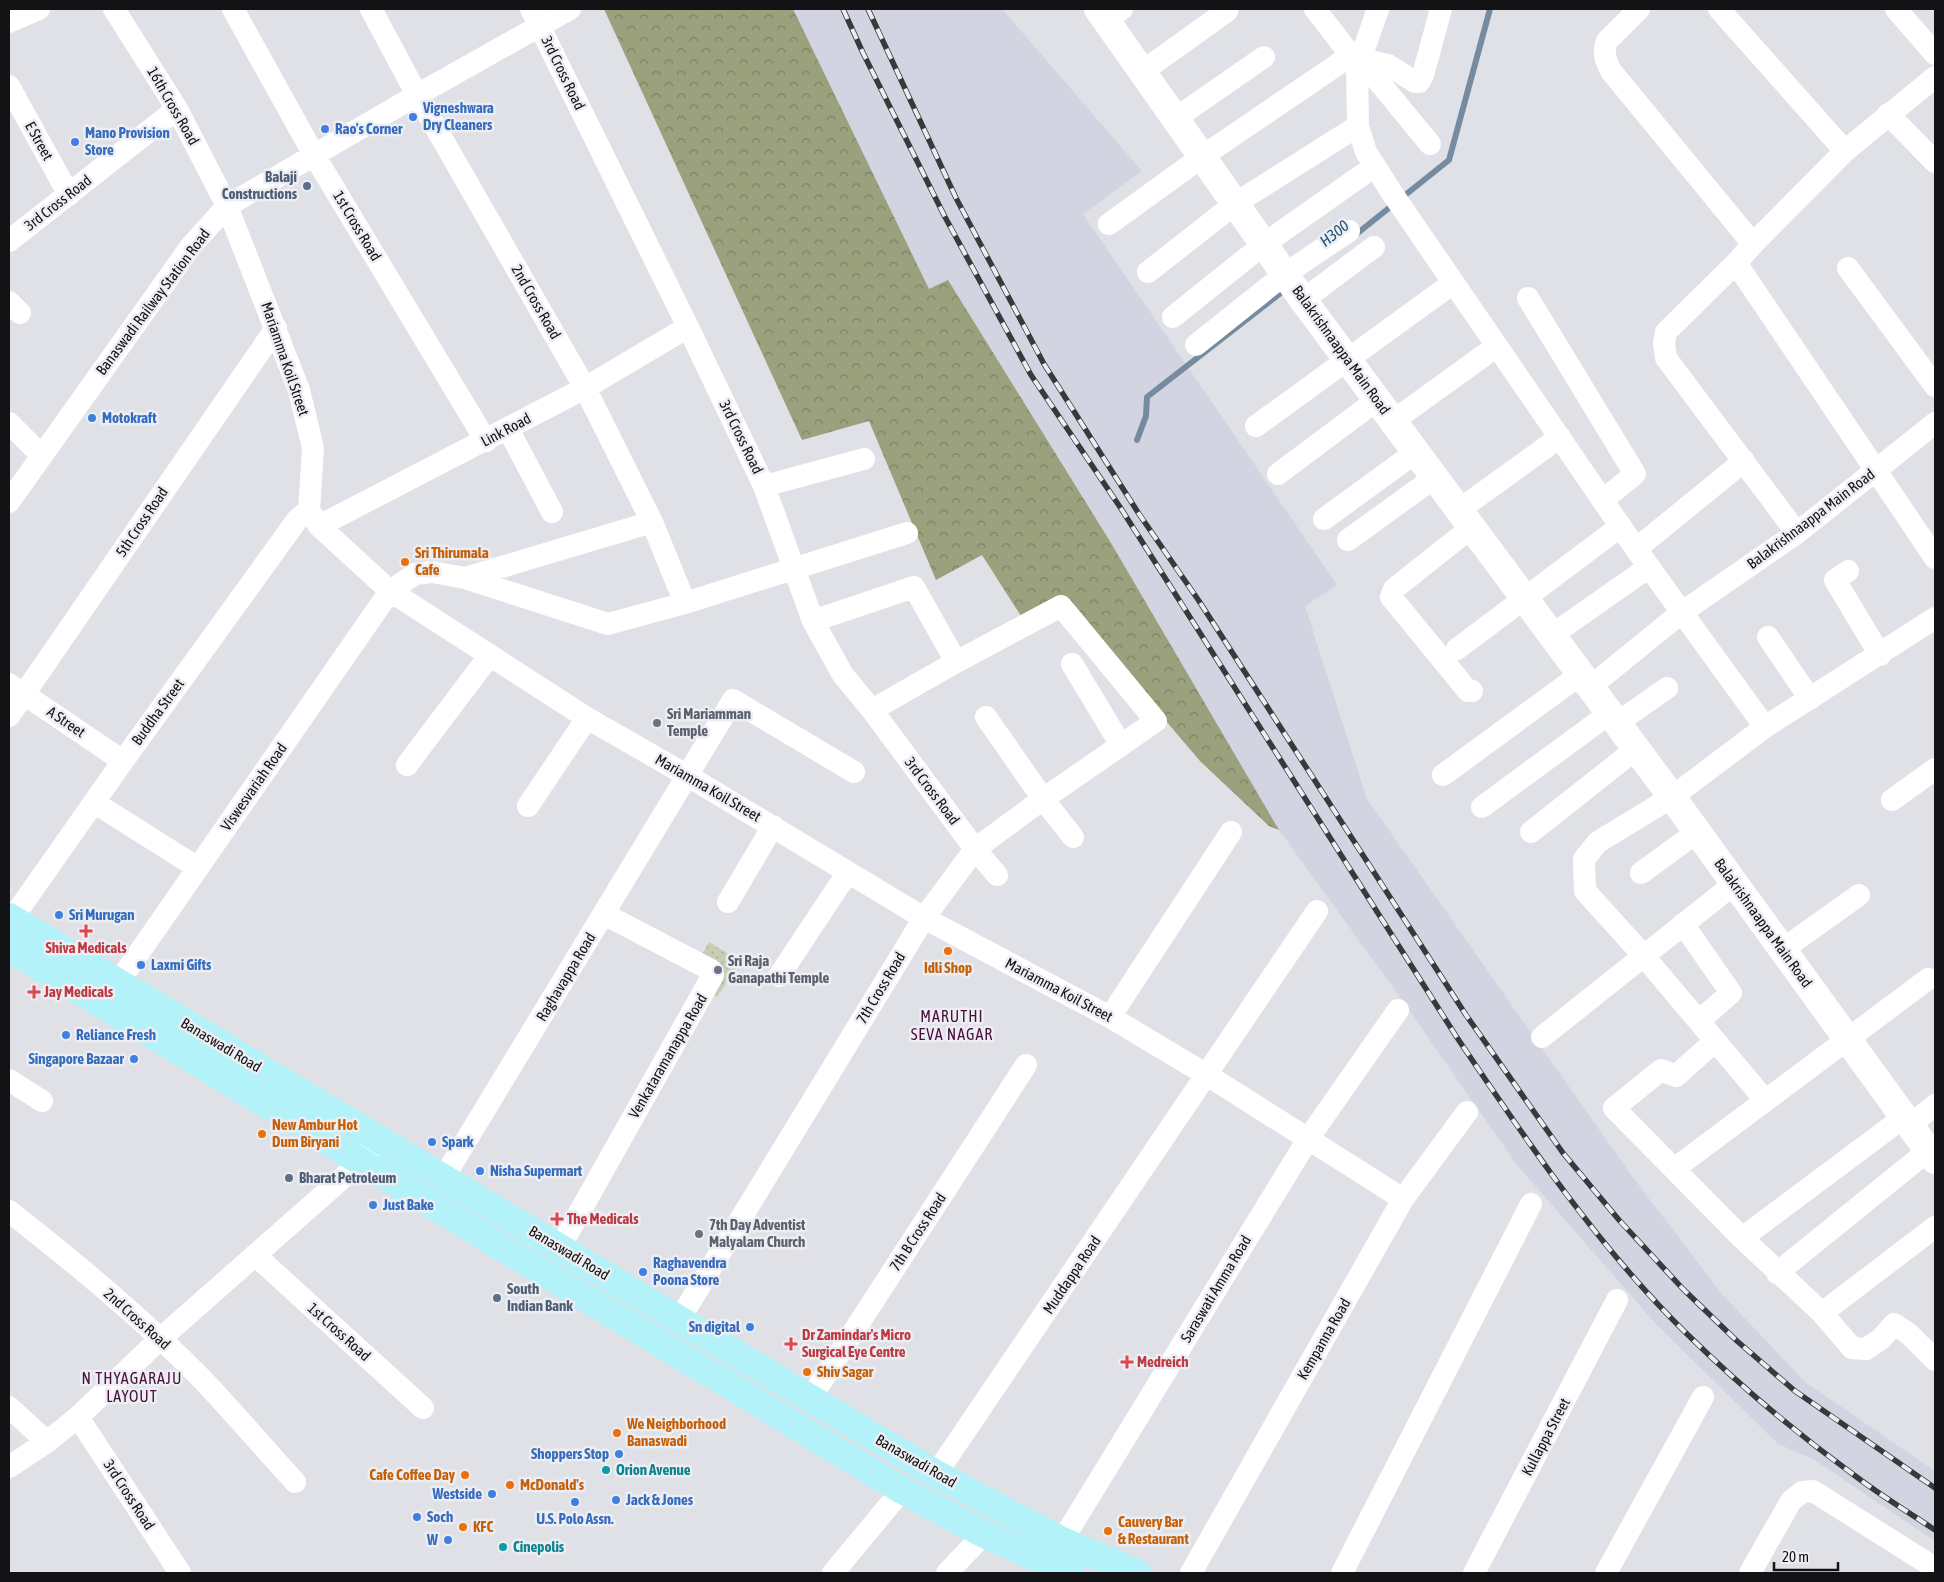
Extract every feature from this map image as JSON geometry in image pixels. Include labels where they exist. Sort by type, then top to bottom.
[{"type":"main road","name":"Banaswadi Road","points":[[10,918],[936,1474],[1062,1541],[1137,1573]]},
{"type":"main road","name":"Banaswadi Road","points":[[9,948],[902,1490],[984,1534],[1071,1573]]},
{"type":"street","points":[[9,22],[39,9]]},
{"type":"street","name":"16th Cross Road","points":[[114,9],[177,109],[227,206]]},
{"type":"street","name":"1st Cross Road","points":[[233,9],[314,155],[486,440]]},
{"type":"street","name":"2nd Cross Road","points":[[371,9],[417,95],[585,388],[652,522],[684,603]]},
{"type":"street","name":"Banaswadi Railway Station Road","points":[[9,502],[190,246],[227,206],[417,95],[535,18],[570,9]]},
{"type":"street","points":[[1314,9],[1356,61],[1430,144]]},
{"type":"street","points":[[1378,9],[1356,61],[1358,126],[1366,152],[1453,283],[1636,549],[1765,727]]},
{"type":"street","points":[[1109,224],[1202,156],[1356,61],[1388,65],[1415,82],[1419,82],[1423,75],[1441,9]]},
{"type":"street","points":[[1639,9],[1606,41],[1604,57],[1611,71],[1753,244]]},
{"type":"street","points":[[1719,9],[1845,151]]},
{"type":"street","points":[[1896,9],[1935,54]]},
{"type":"street","points":[[1143,71],[1227,11]]},
{"type":"street","name":"Balakrishnaappa Main Road","points":[[1109,12],[1143,71],[1293,286],[1636,748],[1932,1155]]},
{"type":"street","name":"3rd Cross Road","points":[[535,18],[688,327],[764,486],[813,621],[843,675],[872,710],[975,849],[997,875]]},
{"type":"street","points":[[1176,118],[1264,57]]},
{"type":"street","points":[[1797,532],[1666,358],[1664,350],[1666,332],[1845,151],[1935,77]]},
{"type":"street","name":"E Street","points":[[9,86],[69,195]]},
{"type":"street","name":"3rd Cross Road","points":[[9,241],[177,109]]},
{"type":"street","points":[[1888,114],[1935,162]]},
{"type":"street","points":[[1148,272],[1236,203],[1358,126]]},
{"type":"street","points":[[1174,317],[1264,244],[1375,166]]},
{"type":"street","name":"Mariamma Koil Street","points":[[227,206],[299,390],[313,448],[314,518],[390,590],[587,718],[773,826],[924,918],[1110,1017],[1207,1075],[1403,1200]]},
{"type":"street","points":[[1293,286],[1348,231]]},
{"type":"street","points":[[1196,345],[1293,286],[1374,247]]},
{"type":"street","points":[[1736,263],[1876,471],[1932,546]]},
{"type":"street","points":[[1848,268],[1935,386]]},
{"type":"street","points":[[1256,426],[1453,283]]},
{"type":"street","points":[[1528,298],[1635,474],[1603,500]]},
{"type":"street","name":"Link Road","points":[[314,518],[508,429],[585,388],[688,327]]},
{"type":"street","name":"5th Cross Road","points":[[9,716],[16,689],[276,328]]},
{"type":"street","points":[[1278,474],[1497,346]]},
{"type":"street","points":[[9,423],[42,456]]},
{"type":"street","name":"Balakrishnaappa Main Road","points":[[1585,680],[1797,532],[1935,424]]},
{"type":"street","points":[[508,429],[552,512]]},
{"type":"street","points":[[1472,691],[1468,691],[1391,598],[1394,589],[1466,519],[1560,437]]},
{"type":"street","points":[[1324,519],[1416,452]]},
{"type":"street","points":[[764,486],[864,459]]},
{"type":"street","points":[[1636,549],[1744,462]]},
{"type":"street","points":[[1348,540],[1434,477]]},
{"type":"street","name":"Buddha Street","points":[[10,918],[95,803],[123,760],[296,520],[314,518]]},
{"type":"street","points":[[465,578],[652,522]]},
{"type":"street","points":[[1457,649],[1621,526]]},
{"type":"street","points":[[390,590],[415,574],[423,572],[465,578],[608,624],[684,603],[907,533]]},
{"type":"street","points":[[1552,635],[1649,567]]},
{"type":"street","points":[[1848,571],[1835,580],[1880,655]]},
{"type":"street","points":[[813,621],[914,587],[956,662],[872,710]]},
{"type":"street","name":"Viswesvariah Road","points":[[118,983],[390,590]]},
{"type":"street","name":"7th Cross Road","points":[[678,1320],[924,918],[975,849],[1043,798],[1156,721],[1061,606],[956,662]]},
{"type":"street","points":[[1765,1100],[1643,955],[1585,891],[1584,859],[1598,842],[1672,797],[1765,727],[1935,618]]},
{"type":"street","points":[[1768,638],[1810,699]]},
{"type":"street","points":[[407,765],[490,655]]},
{"type":"street","points":[[1072,664],[1121,745]]},
{"type":"street","points":[[1443,775],[1585,680]]},
{"type":"street","points":[[1482,807],[1613,718],[1668,688]]},
{"type":"street","name":"A Street","points":[[16,689],[123,760]]},
{"type":"street","points":[[688,776],[733,700],[854,772]]},
{"type":"street","points":[[986,717],[1073,837]]},
{"type":"street","points":[[528,806],[587,718]]},
{"type":"street","points":[[1531,832],[1636,748]]},
{"type":"street","points":[[1892,800],[1935,769]]},
{"type":"street","name":"Raghavappa Road","points":[[444,1177],[688,776]]},
{"type":"street","points":[[95,803],[198,868]]},
{"type":"street","points":[[728,902],[773,826]]},
{"type":"street","points":[[1110,1017],[1231,832]]},
{"type":"street","points":[[1641,874],[1697,832]]},
{"type":"street","points":[[779,976],[848,872]]},
{"type":"street","points":[[1542,1037],[1734,884]]},
{"type":"street","points":[[1782,950],[1859,895]]},
{"type":"street","name":"Muddappa Road","points":[[936,1474],[1317,912]]},
{"type":"street","name":"Venkataramanappa Road","points":[[560,1247],[713,975],[711,970],[604,914]]},
{"type":"street","points":[[1683,924],[1731,993],[1699,1021]]},
{"type":"street","points":[[1674,1169],[1928,979]]},
{"type":"street","name":"Saraswati Amma Road","points":[[1062,1541],[1308,1139],[1398,1010]]},
{"type":"street","points":[[1715,1041],[1676,1076],[1661,1070],[1614,1108],[1742,1238],[1822,1313],[1852,1348],[1866,1349],[1881,1339],[1894,1324],[1909,1334],[1935,1360]]},
{"type":"street","name":"7th B Cross Road","points":[[810,1399],[1026,1066]]},
{"type":"street","points":[[9,1080],[42,1101]]},
{"type":"street","points":[[1742,1238],[1907,1121],[1935,1105]]},
{"type":"street","name":"Kempanna Road","points":[[1191,1573],[1403,1200],[1466,1112]]},
{"type":"street","points":[[9,1467],[47,1442],[78,1417],[160,1339],[362,1162],[378,1139]]},
{"type":"street","points":[[1777,1272],[1932,1155]]},
{"type":"street","points":[[1342,1573],[1531,1204]]},
{"type":"street","name":"2nd Cross Road","points":[[9,1211],[62,1253],[160,1339],[200,1378],[295,1482]]},
{"type":"street","points":[[1822,1313],[1935,1228]]},
{"type":"street","name":"1st Cross Road","points":[[256,1255],[423,1408]]},
{"type":"street","name":"Kullappa Street","points":[[1474,1573],[1617,1300]]},
{"type":"street","points":[[1606,1573],[1703,1397]]},
{"type":"street","points":[[9,1407],[47,1442]]},
{"type":"street","name":"3rd Cross Road","points":[[78,1417],[180,1573]]},
{"type":"street","points":[[832,1573],[902,1490]]},
{"type":"street","points":[[1750,1573],[1791,1501],[1802,1492],[1814,1491],[1935,1568]]},
{"type":"street","points":[[947,1573],[984,1534]]},
{"type":"shaded area","points":[[604,9],[1002,9],[1142,171],[1083,214],[1337,585],[1305,606],[1367,799],[1631,1175],[1722,1294],[1805,1382],[1935,1471],[1935,1541],[1813,1459],[1778,1444],[1656,1324],[1517,1165],[1402,1000],[1279,830],[1269,826],[1200,761],[1064,601],[1023,619],[982,555],[936,580],[869,421],[802,440]]},
{"type":"green space","points":[[604,9],[793,9],[929,289],[948,280],[1111,543],[1279,830],[1269,826],[1200,761],[1064,601],[1023,619],[982,555],[936,580],[869,421],[802,440]]},
{"type":"green space","points":[[709,942],[740,961],[717,997],[706,990],[697,963]]},
{"type":"waterway","name":"H300","points":[[1354,236],[1449,160],[1490,9]]},
{"type":"waterway","name":"H300","points":[[1137,440],[1146,416],[1147,397],[1287,288]]},
{"type":"railway","points":[[843,9],[945,217],[1031,375],[1120,507],[1456,1036],[1536,1153],[1623,1265],[1654,1300],[1707,1353],[1747,1390],[1810,1442],[1874,1490],[1935,1530]]},
{"type":"railway","points":[[868,9],[956,198],[1044,364],[1139,514],[1199,601],[1466,1015],[1563,1153],[1619,1220],[1683,1289],[1737,1341],[1795,1391],[1935,1488]]},
{"type":"place","name":"Vigneshwara Dry Cleaners","points":[[413,117]]},
{"type":"place","name":"Rao's Corner","points":[[325,129]]},
{"type":"place","name":"Mano Provision Store","points":[[75,142]]},
{"type":"place","name":"Balaji Constructions","points":[[307,186]]},
{"type":"place","name":"Motokraft","points":[[92,418]]},
{"type":"place","name":"Sri Thirumala Cafe","points":[[405,562]]},
{"type":"place","name":"Sri Mariamman Temple","points":[[657,723]]},
{"type":"place","name":"Sri Murugan","points":[[59,915]]},
{"type":"place","name":"Shiva Medicals","points":[[86,931]]},
{"type":"place","name":"Idli Shop","points":[[948,951]]},
{"type":"place","name":"Laxmi Gifts","points":[[141,965]]},
{"type":"place","name":"Sri Raja Ganapathi Temple","points":[[718,970]]},
{"type":"place","name":"Jay Medicals","points":[[34,992]]},
{"type":"place","name":"Reliance Fresh","points":[[66,1035]]},
{"type":"place","name":"Singapore Bazaar","points":[[134,1059]]},
{"type":"place","name":"New Ambur Hot Dum Biryani","points":[[262,1134]]},
{"type":"place","name":"Spark","points":[[432,1142]]},
{"type":"place","name":"Nisha Supermart","points":[[480,1171]]},
{"type":"place","name":"Bharat Petroleum","points":[[289,1178]]},
{"type":"place","name":"Just Bake","points":[[373,1205]]},
{"type":"place","name":"The Medicals","points":[[557,1219]]},
{"type":"place","name":"7th Day Adventist Malyalam Church","points":[[699,1234]]},
{"type":"place","name":"Raghavendra Poona Store","points":[[643,1272]]},
{"type":"place","name":"South Indian Bank","points":[[497,1298]]},
{"type":"place","name":"Sn digital","points":[[750,1327]]},
{"type":"place","name":"Dr Zamindar's Micro Surgical Eye Centre","points":[[791,1344]]},
{"type":"place","name":"Medreich","points":[[1127,1362]]},
{"type":"place","name":"Shiv Sagar","points":[[807,1372]]},
{"type":"place","name":"We Neighborhood Banaswadi","points":[[617,1433]]},
{"type":"place","name":"Shoppers Stop","points":[[619,1454]]},
{"type":"place","name":"Orion Avenue","points":[[606,1470]]},
{"type":"place","name":"Cafe Coffee Day","points":[[465,1475]]},
{"type":"place","name":"McDonald's","points":[[510,1485]]},
{"type":"place","name":"Westside","points":[[492,1494]]},
{"type":"place","name":"Jack & Jones","points":[[616,1500]]},
{"type":"place","name":"U.S. Polo Assn.","points":[[575,1502]]},
{"type":"place","name":"Soch","points":[[417,1517]]},
{"type":"place","name":"KFC","points":[[463,1527]]},
{"type":"place","name":"Cauvery Bar & Restaurant","points":[[1108,1531]]},
{"type":"place","name":"W","points":[[448,1540]]},
{"type":"place","name":"Cinepolis","points":[[503,1547]]},
{"type":"district","name":"MARUTHI SEVA NAGAR","points":[[952,1025]]},
{"type":"district","name":"N THYAGARAJU LAYOUT","points":[[132,1387]]}]
